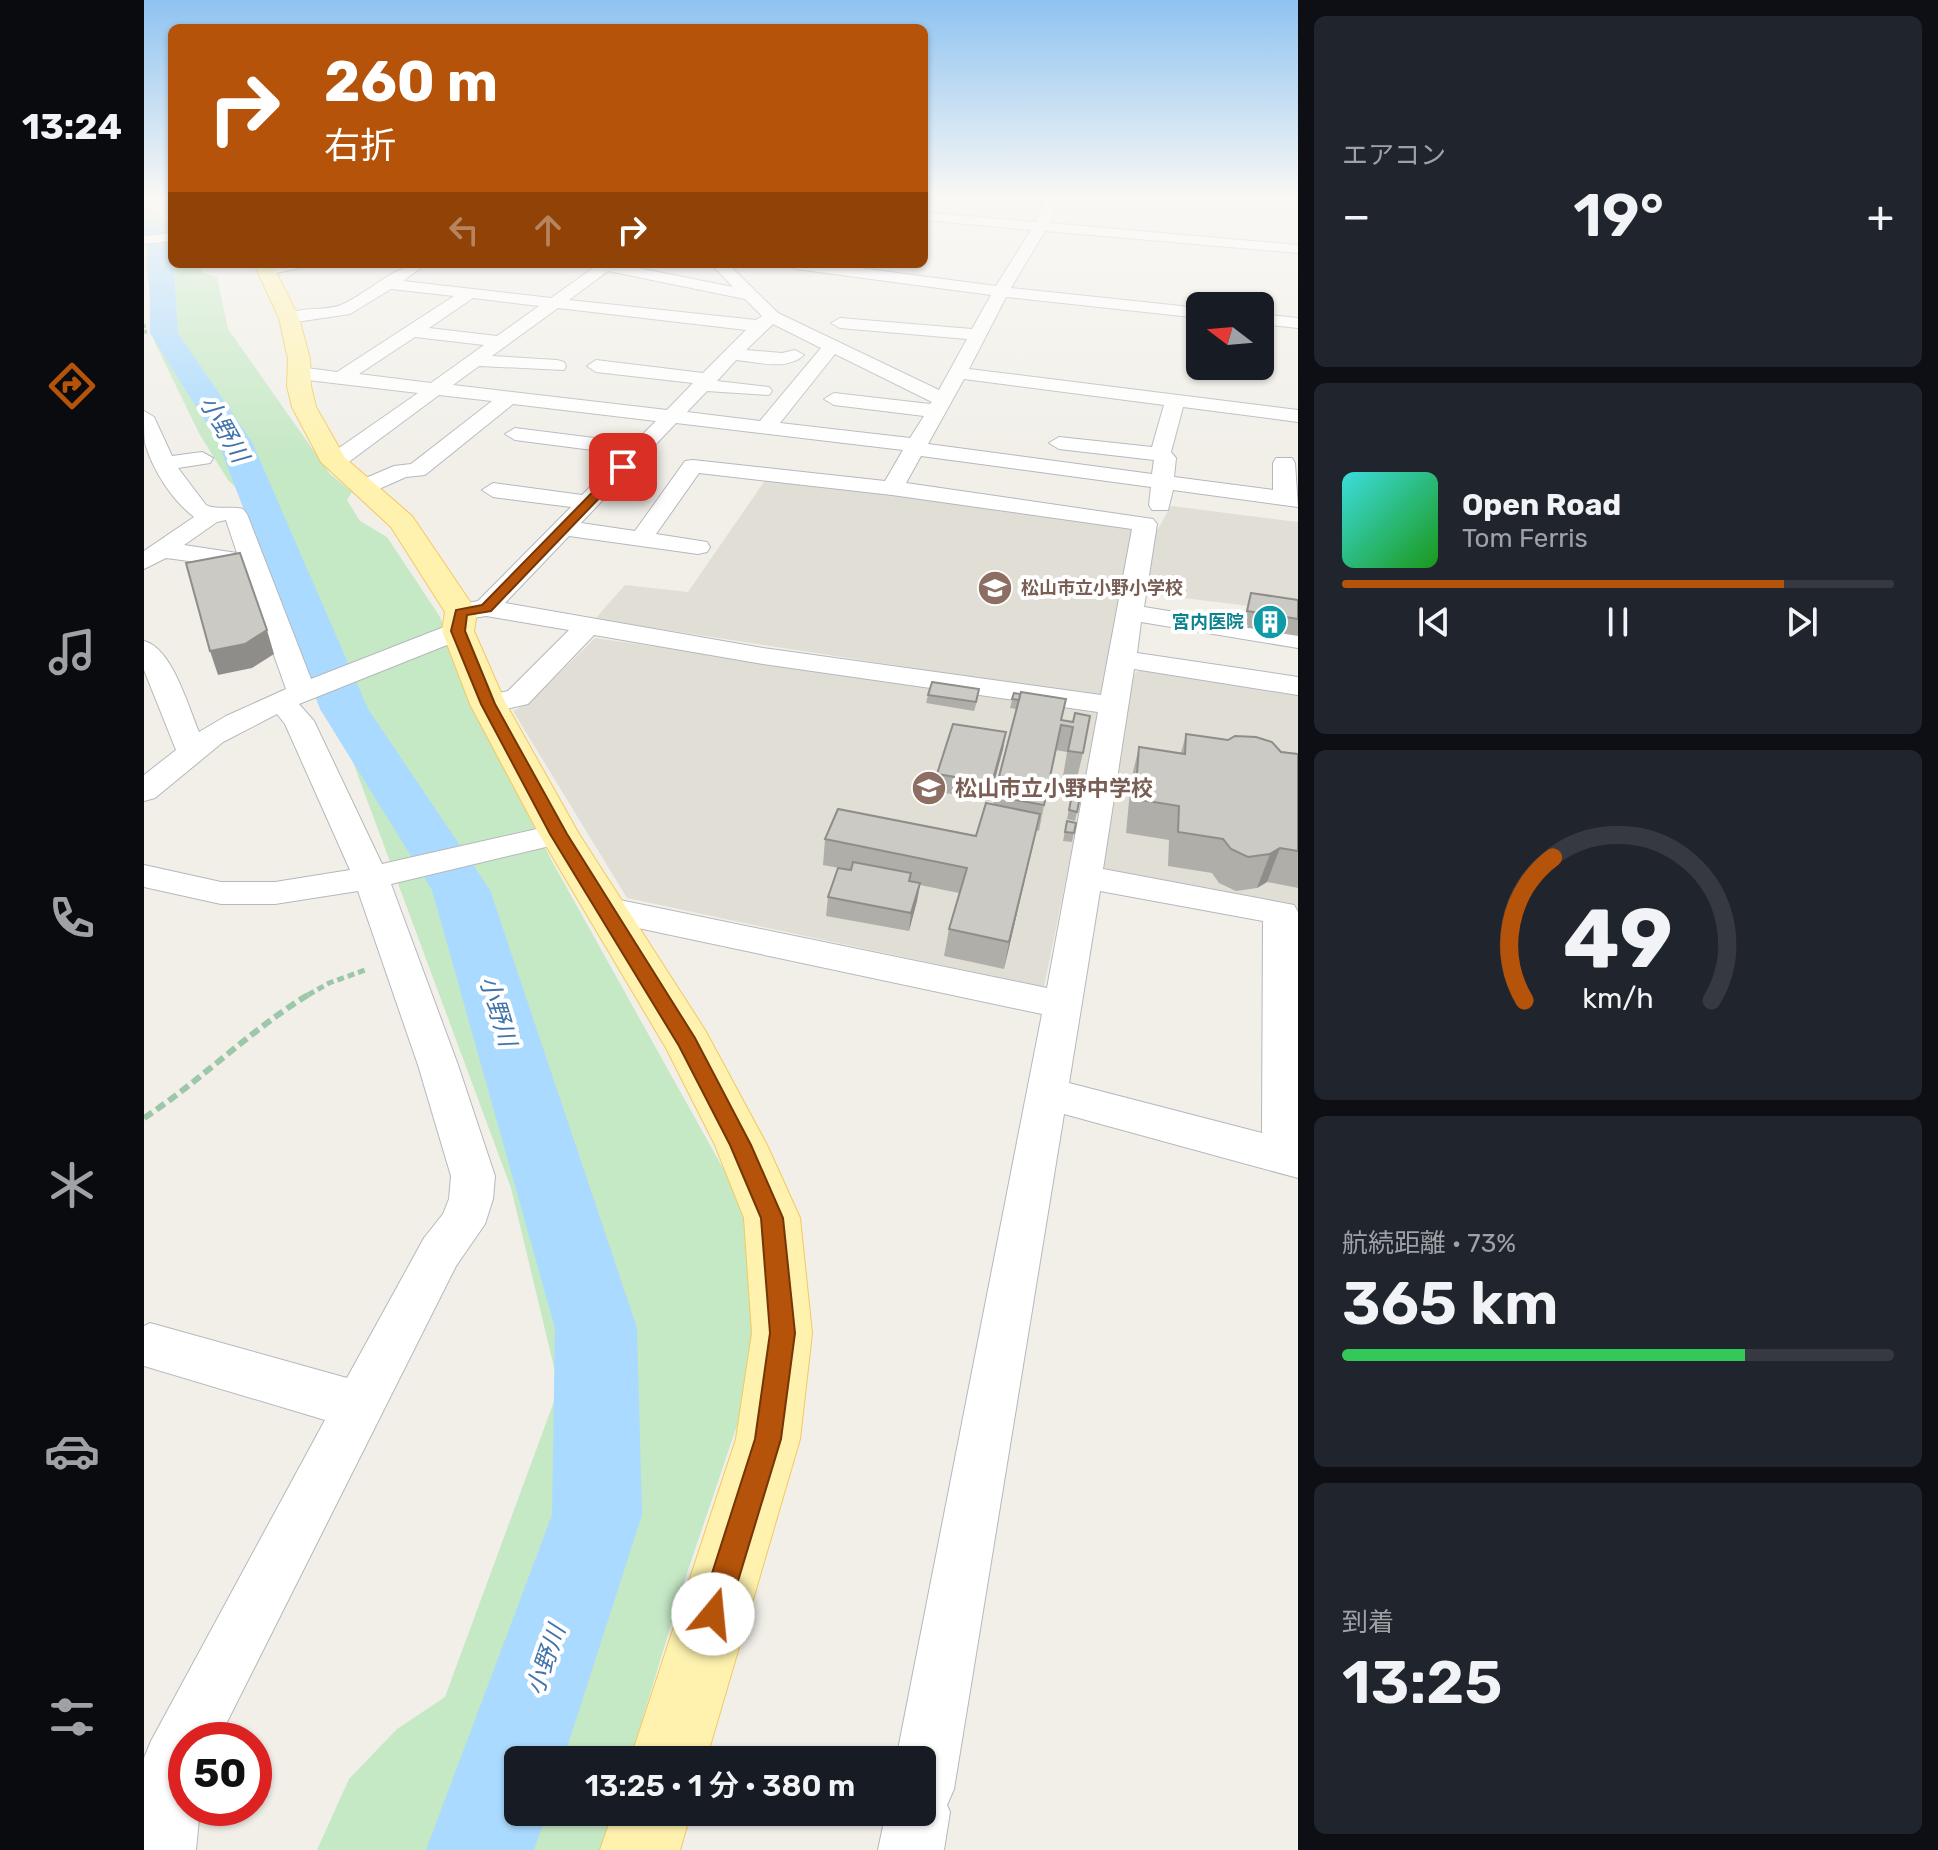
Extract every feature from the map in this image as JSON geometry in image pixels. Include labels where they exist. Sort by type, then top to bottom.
[{"type":"main road","points":[[281,284],[299,359],[321,375],[304,407],[348,475],[402,522],[464,621],[488,704],[548,838],[605,909],[688,1043],[741,1145],[772,1218],[782,1333],[768,1439],[672,1746]]},
{"type":"main road","points":[[640,1850],[648,1826]]},
{"type":"street","points":[[289,318],[344,310],[387,284]]},
{"type":"street","points":[[391,284],[653,314],[765,322],[795,328],[938,405]]},
{"type":"street","points":[[348,475],[432,389],[579,284]]},
{"type":"street","points":[[697,284],[753,296]]},
{"type":"street","points":[[741,284],[753,296],[765,322]]},
{"type":"street","points":[[854,289],[861,284]]},
{"type":"street","points":[[942,284],[1186,312]]},
{"type":"street","points":[[892,488],[1006,284]]},
{"type":"street","points":[[321,375],[411,331],[469,294]]},
{"type":"street","points":[[653,314],[671,298]]},
{"type":"street","points":[[795,328],[816,315]]},
{"type":"street","points":[[1274,320],[1298,323]]},
{"type":"street","points":[[144,791],[212,736],[298,694],[464,621],[564,528],[765,322]]},
{"type":"street","points":[[840,323],[976,335]]},
{"type":"street","points":[[411,331],[500,342]]},
{"type":"street","points":[[765,428],[832,346]]},
{"type":"street","points":[[697,355],[718,369],[763,382]]},
{"type":"street","points":[[596,366],[718,369],[795,355]]},
{"type":"street","points":[[473,360],[557,366]]},
{"type":"street","points":[[321,375],[916,447],[1291,499],[1284,452],[1293,416],[958,373]]},
{"type":"street","points":[[348,475],[417,470],[508,398]]},
{"type":"street","points":[[834,399],[938,405]]},
{"type":"street","points":[[1160,454],[1176,399]]},
{"type":"street","points":[[144,417],[164,464],[199,512],[209,517]]},
{"type":"street","points":[[515,434],[641,450]]},
{"type":"street","points":[[641,539],[693,466],[892,488],[1145,524],[1158,522],[1165,458],[1160,454],[1059,443]]},
{"type":"street","points":[[164,464],[202,458]]},
{"type":"street","points":[[985,503],[1000,461]]},
{"type":"street","points":[[493,490],[589,503]]},
{"type":"street","points":[[153,556],[209,517],[220,513],[235,514],[298,694],[299,721],[378,876],[399,957],[473,1176],[471,1199],[462,1224],[440,1252],[359,1406],[158,1762],[163,1850]]},
{"type":"street","points":[[930,1746],[1063,1005],[1145,524]]},
{"type":"street","points":[[564,528],[698,547]]},
{"type":"street","points":[[153,556],[253,562]]},
{"type":"street","points":[[1132,613],[1298,640]]},
{"type":"street","points":[[464,621],[588,626],[763,656],[1115,706]]},
{"type":"street","points":[[488,704],[518,698],[588,626]]},
{"type":"street","points":[[144,649],[152,656],[192,752]]},
{"type":"street","points":[[1122,659],[1298,686]]},
{"type":"street","points":[[144,876],[221,893],[275,893],[378,876],[548,838]]},
{"type":"street","points":[[1046,1093],[1291,1158],[1290,929],[1281,913],[1085,877]]},
{"type":"street","points":[[605,909],[1063,1005]]},
{"type":"street","points":[[154,1340],[359,1406]]},
{"type":"street","points":[[911,1850],[915,1826]]},
{"type":"path","points":[[144,324],[146,334]]},
{"type":"path","points":[[144,1118],[174,1100],[285,1009],[318,988],[399,957]]},
{"type":"shaded area","name":"松山市立小野小学校","points":[[768,476],[1158,529],[1171,506],[1298,522],[1298,612],[1126,591],[1101,697],[595,619],[625,585],[688,592]]},
{"type":"shaded area","name":"松山市立小野中学校","points":[[595,638],[1124,713],[1135,673],[1144,668],[1298,692],[1298,909],[1069,864],[1044,987],[627,898],[513,711],[531,701]]},
{"type":"green space","points":[[149,284],[219,284],[228,329],[330,474],[352,492],[347,500],[360,521],[387,537],[440,617],[489,740],[554,865],[749,1215],[759,1280],[749,1390],[684,1582],[634,1746],[504,1746],[504,1826],[610,1826],[602,1850],[317,1850],[349,1779],[397,1729],[445,1697],[559,1388],[511,1188],[327,692],[283,593],[253,504],[228,480],[200,435],[154,341],[158,333]]},
{"type":"building","points":[[240,553],[267,630],[245,644],[210,651],[186,563]]},
{"type":"building","points":[[1251,593],[1298,600],[1298,619],[1247,611]]},
{"type":"building","points":[[932,682],[979,689],[976,702],[928,695]]},
{"type":"building","points":[[1021,692],[1066,699],[1061,720],[1073,722],[1075,713],[1090,716],[1083,753],[1068,751],[1073,727],[1061,725],[1044,805],[994,796]]},
{"type":"building","points":[[1014,693],[1020,694],[1019,700],[1012,699]]},
{"type":"building","points":[[953,724],[1006,732],[992,783],[937,774]]},
{"type":"building","points":[[1186,734],[1228,740],[1235,736],[1256,737],[1272,742],[1281,752],[1298,754],[1298,851],[1280,848],[1270,854],[1248,857],[1231,849],[1223,839],[1178,832],[1179,806],[1135,799],[1139,747],[1185,754]]},
{"type":"building","points":[[1072,795],[1080,797],[1077,812],[1069,810]]},
{"type":"building","points":[[986,803],[1040,814],[1009,942],[949,929],[967,868],[825,839],[838,809],[976,836]]},
{"type":"building","points":[[1067,821],[1076,823],[1074,833],[1065,832]]},
{"type":"building","points":[[853,862],[911,873],[909,881],[920,883],[911,913],[828,897],[838,868],[851,870]]},
{"type":"waterway","name":"小野川","points":[[162,284],[164,333],[235,442],[344,709],[461,890],[596,1328],[597,1515],[480,1850]]},
{"type":"place","name":"松山市立小野小学校","points":[[995,588]]},
{"type":"place","name":"宮内医院","points":[[1270,622]]},
{"type":"place","name":"松山市立小野中学校","points":[[929,788]]},
{"type":"route","points":[[623,467],[486,608],[461,612],[458,631],[488,704],[559,834],[688,1043],[741,1145],[772,1218],[782,1333],[768,1439],[713,1614]]}]
